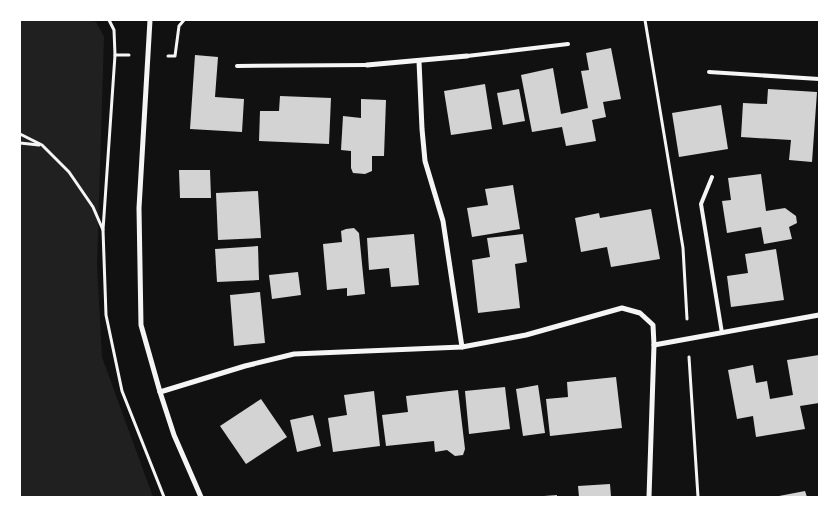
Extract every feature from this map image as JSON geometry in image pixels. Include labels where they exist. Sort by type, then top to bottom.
[{"type":"street","points":[[150,20],[140,208],[142,325],[174,435],[201,497]]},
{"type":"street","points":[[367,65],[467,56]]},
{"type":"street","points":[[419,61],[425,161],[443,221],[462,347]]},
{"type":"street","points":[[160,392],[245,366],[294,354],[462,347],[526,335],[622,308],[640,313],[653,325],[649,497]]},
{"type":"street","points":[[654,345],[819,315]]},
{"type":"lane","points":[[467,56],[568,44]]},
{"type":"lane","points":[[237,66],[367,65]]},
{"type":"lane","points":[[708,72],[819,79]]},
{"type":"lane","points":[[712,178],[701,204],[722,333]]},
{"type":"path","points":[[109,20],[114,30],[115,55],[103,230],[106,315],[122,392],[164,497]]},
{"type":"path","points":[[645,20],[683,248],[698,497]]},
{"type":"path","points":[[20,134],[42,145],[69,172],[93,207],[103,230]]},
{"type":"path","points":[[20,143],[42,145]]},
{"type":"shaded area","points":[[20,20],[87,20],[96,22],[104,37],[97,265],[102,357],[153,497],[20,497]]},
{"type":"building","points":[[611,48],[621,99],[603,102],[606,117],[592,120],[596,141],[566,146],[562,127],[532,132],[521,75],[553,68],[561,114],[588,108],[581,71],[589,70],[586,53]]},
{"type":"building","points":[[195,55],[218,57],[215,97],[244,99],[242,132],[190,129]]},
{"type":"building","points":[[485,84],[492,129],[451,135],[444,91]]},
{"type":"building","points":[[519,89],[525,121],[503,125],[497,93]]},
{"type":"building","points":[[768,89],[817,92],[812,162],[789,160],[791,140],[741,137],[743,103],[767,104]]},
{"type":"building","points":[[280,96],[331,98],[329,144],[259,141],[260,111],[279,111]]},
{"type":"building","points":[[361,99],[386,100],[384,156],[372,156],[372,171],[365,174],[353,173],[351,168],[351,151],[341,150],[343,116],[361,118]]},
{"type":"building","points":[[721,105],[728,149],[679,157],[672,113]]},
{"type":"building","points":[[179,170],[210,170],[211,198],[180,198]]},
{"type":"building","points":[[761,174],[766,211],[785,208],[796,216],[797,223],[789,227],[792,239],[764,244],[761,227],[727,233],[722,201],[731,200],[728,178]]},
{"type":"building","points":[[513,185],[520,229],[472,237],[467,208],[488,205],[485,189]]},
{"type":"building","points":[[258,191],[261,238],[218,240],[216,193]]},
{"type":"building","points":[[651,209],[660,259],[611,267],[607,247],[581,252],[575,218],[599,213],[600,218]]},
{"type":"building","points":[[354,228],[359,233],[365,294],[347,296],[347,288],[327,290],[323,244],[342,242],[341,231]]},
{"type":"building","points":[[414,234],[419,285],[391,287],[389,268],[369,270],[367,238]]},
{"type":"building","points":[[523,234],[527,262],[515,264],[520,308],[478,313],[472,260],[490,257],[487,238]]},
{"type":"building","points":[[258,246],[259,280],[217,282],[215,249]]},
{"type":"building","points":[[776,249],[784,300],[731,307],[727,276],[748,273],[745,254]]},
{"type":"building","points":[[298,272],[301,295],[272,299],[269,275]]},
{"type":"building","points":[[260,292],[265,343],[234,346],[230,295]]},
{"type":"building","points":[[819,355],[819,403],[800,406],[805,429],[756,437],[753,416],[737,419],[728,370],[753,365],[756,383],[767,381],[770,399],[793,395],[787,360]]},
{"type":"building","points":[[616,377],[622,428],[550,436],[546,399],[568,397],[567,382]]},
{"type":"building","points":[[538,385],[545,433],[523,436],[516,389]]},
{"type":"building","points":[[505,387],[510,429],[469,434],[465,391]]},
{"type":"building","points":[[458,390],[465,449],[463,455],[455,456],[447,450],[435,452],[434,441],[386,446],[382,415],[408,412],[406,396]]},
{"type":"building","points":[[374,391],[380,446],[333,452],[328,418],[347,415],[344,395]]},
{"type":"building","points":[[261,399],[287,437],[246,464],[220,426]]},
{"type":"building","points":[[313,415],[321,446],[297,452],[290,420]]},
{"type":"building","points":[[610,484],[611,497],[579,497],[578,486]]},
{"type":"building","points":[[805,491],[807,497],[779,497],[779,496]]},
{"type":"building","points":[[557,495],[557,497],[544,497],[544,496]]}]
